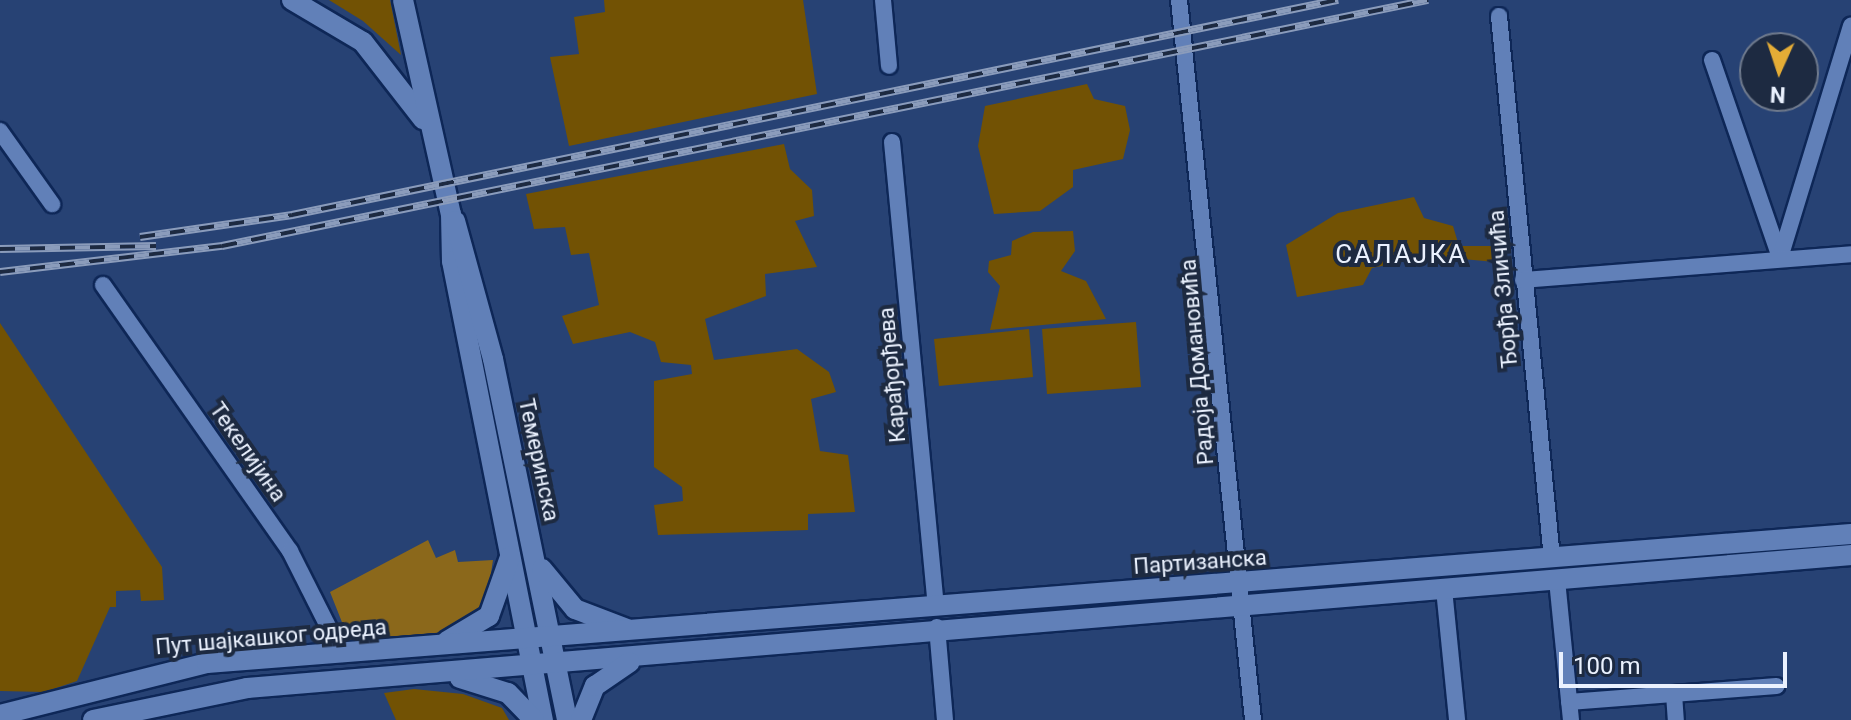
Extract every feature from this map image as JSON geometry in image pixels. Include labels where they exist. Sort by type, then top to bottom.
[{"type":"main road","points":[[292,0],[345,27],[379,56],[434,140]]},
{"type":"main road","name":"Темеринска","points":[[403,0],[451,214],[493,359],[567,720]]},
{"type":"main road","name":"Темеринска","points":[[451,214],[452,261],[543,720]]},
{"type":"main road","name":"Партизанска","points":[[552,639],[936,605],[1851,534]]},
{"type":"main road","points":[[432,646],[489,616],[511,549]]},
{"type":"main road","name":"Партизанска","points":[[555,665],[633,660],[937,627],[1851,555]]},
{"type":"main road","points":[[536,560],[575,609],[642,633]]},
{"type":"main road","name":"Пут шајкашког одреда","points":[[0,715],[44,699],[178,667],[552,639]]},
{"type":"main road","points":[[581,720],[595,686],[633,660]]},
{"type":"main road","points":[[93,720],[247,688],[555,665]]},
{"type":"main road","points":[[433,673],[493,686],[534,720]]},
{"type":"main road","points":[[0,701],[44,699]]},
{"type":"street","points":[[883,0],[889,66]]},
{"type":"street","name":"Радоја Домановића","points":[[1179,0],[1253,720]]},
{"type":"street","name":"Ђорђа Зличића","points":[[1499,16],[1552,558]]},
{"type":"street","points":[[1780,258],[1851,26]]},
{"type":"street","points":[[1712,60],[1780,258]]},
{"type":"street","points":[[0,131],[52,204]]},
{"type":"street","name":"Карађорђева","points":[[892,142],[936,605]]},
{"type":"street","points":[[1523,280],[1851,254]]},
{"type":"street","name":"Текелијина","points":[[103,285],[290,551],[342,654]]},
{"type":"street","points":[[1557,580],[1571,720]]},
{"type":"street","points":[[1444,589],[1457,720]]},
{"type":"street","points":[[937,627],[945,720]]},
{"type":"street","points":[[1569,702],[1776,686]]},
{"type":"street","points":[[1674,694],[1676,720]]},
{"type":"shaded area","points":[[329,0],[390,0],[401,55],[363,21]]},
{"type":"shaded area","points":[[604,0],[803,0],[817,94],[569,146],[550,57],[579,54],[574,17],[605,12]]},
{"type":"shaded area","points":[[1087,84],[1094,99],[1125,106],[1130,130],[1123,159],[1073,170],[1073,187],[1040,211],[994,214],[978,146],[985,106]]},
{"type":"shaded area","points":[[784,144],[790,169],[812,190],[814,216],[795,221],[817,267],[765,274],[766,296],[705,319],[714,360],[797,349],[829,372],[836,392],[811,399],[820,451],[848,455],[855,512],[808,514],[808,530],[658,535],[654,505],[683,501],[682,487],[654,467],[654,381],[692,374],[691,365],[661,362],[655,342],[630,332],[573,344],[562,316],[599,305],[589,253],[571,255],[565,227],[534,229],[526,194]]},
{"type":"shaded area","points":[[1414,197],[1424,218],[1453,226],[1459,246],[1494,246],[1495,262],[1430,256],[1372,268],[1363,285],[1297,297],[1286,245],[1338,213]]},
{"type":"shaded area","points":[[1073,231],[1075,251],[1061,271],[1086,281],[1106,319],[990,330],[1000,286],[988,272],[989,261],[1011,255],[1012,241],[1033,232]]},
{"type":"shaded area","points":[[1136,322],[1141,387],[1047,394],[1042,329]]},
{"type":"shaded area","points":[[0,323],[162,567],[164,600],[141,601],[140,590],[116,591],[116,607],[110,607],[77,681],[44,692],[0,691]]},
{"type":"shaded area","points":[[1029,329],[1033,377],[939,386],[934,339]]},
{"type":"shaded area","points":[[428,540],[436,558],[455,550],[458,562],[493,560],[485,613],[453,633],[353,650],[330,592]]},
{"type":"shaded area","points":[[414,689],[463,694],[502,708],[509,720],[396,720],[384,693]]},
{"type":"railway","points":[[140,237],[292,215],[1338,0]]},
{"type":"railway","points":[[0,272],[222,246],[1428,0]]},
{"type":"railway","points":[[0,249],[156,246]]},
{"type":"district","name":"САЛАЈКА","points":[[1401,255]]}]
